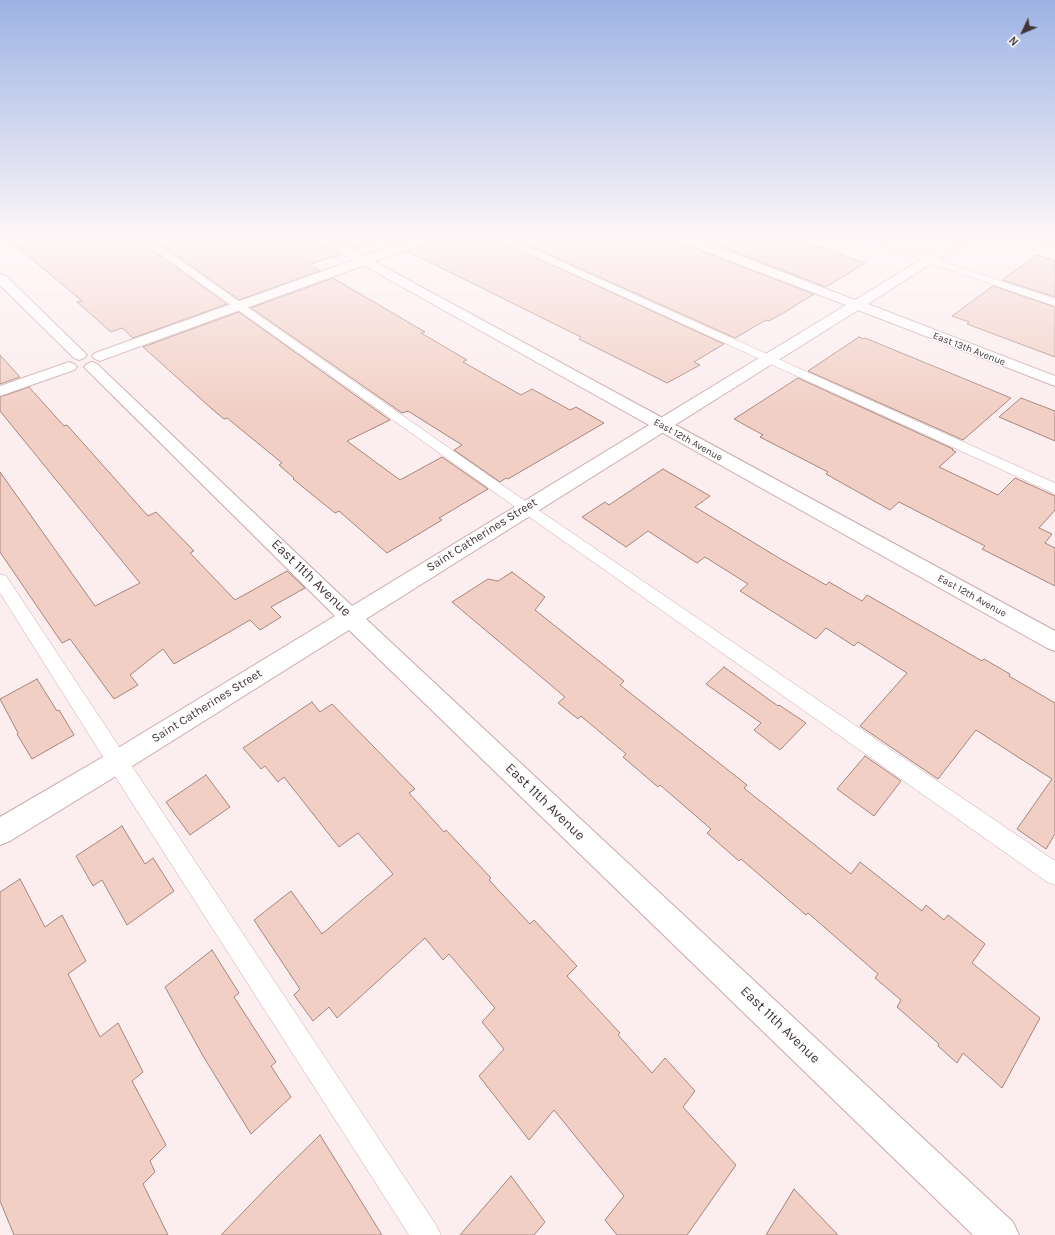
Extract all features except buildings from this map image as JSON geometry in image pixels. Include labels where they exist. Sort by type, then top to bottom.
[{"type":"street","name":"East 11th Avenue","points":[[18,296],[350,617],[1000,1235]]},
{"type":"street","points":[[0,391],[267,296]]},
{"type":"street","name":"East 12th Avenue","points":[[424,296],[1055,642]]},
{"type":"street","name":"East 13th Avenue","points":[[832,296],[1055,381]]},
{"type":"street","name":"Saint Catherines Street","points":[[0,832],[117,762],[871,296]]},
{"type":"lane","points":[[223,296],[526,508],[1055,874]]},
{"type":"lane","points":[[626,296],[1055,489]]},
{"type":"lane","points":[[1033,296],[1055,303]]},
{"type":"lane","points":[[0,580],[426,1235]]}]
